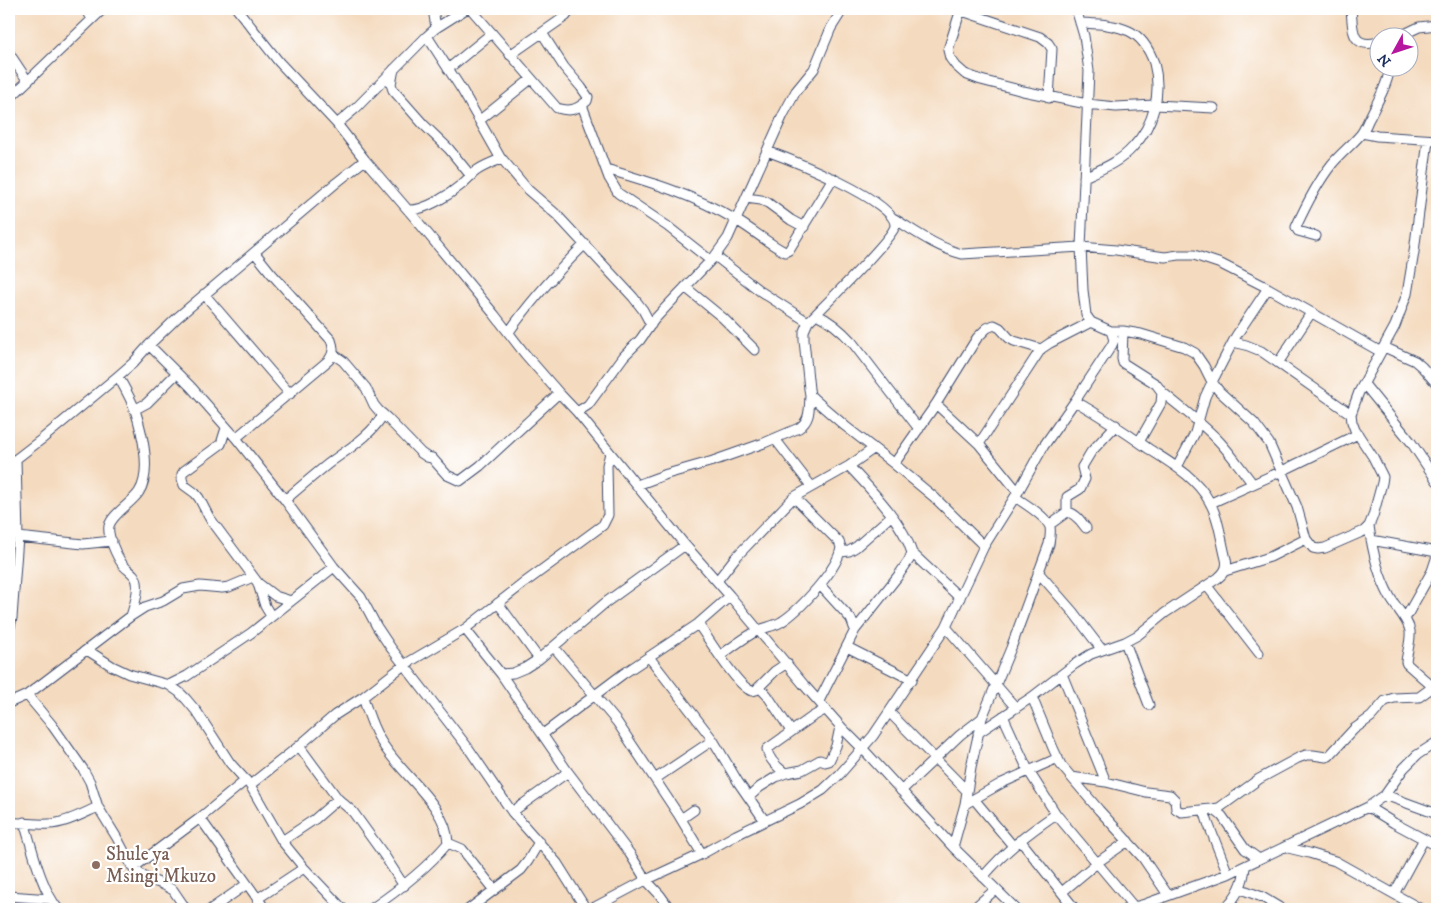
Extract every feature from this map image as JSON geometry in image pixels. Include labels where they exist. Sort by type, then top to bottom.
[{"type":"street","points":[[86,9],[92,19]]},
{"type":"street","points":[[9,98],[103,9]]},
{"type":"street","points":[[237,9],[279,62],[337,124],[509,332],[525,354],[578,412],[685,545],[840,727],[863,749],[953,847],[1016,909]]},
{"type":"street","points":[[433,9],[436,28]]},
{"type":"street","points":[[471,9],[556,108],[566,111],[574,109],[587,101],[586,92],[564,67],[542,33]]},
{"type":"street","points":[[510,55],[566,16],[571,9]]},
{"type":"street","points":[[1049,98],[1052,49],[1048,43],[1040,37],[959,9],[948,50],[950,58],[965,74],[1049,98],[1087,104],[1116,107],[1155,105],[1214,108]]},
{"type":"street","points":[[1076,9],[1084,36],[1089,71],[1081,247],[1086,315],[1091,322],[1110,331],[1123,331],[1160,338],[1194,354],[1204,366],[1219,391],[1254,423],[1269,443],[1297,507],[1306,539],[1313,548],[1325,548],[1357,535],[1369,526]]},
{"type":"street","points":[[1352,9],[1352,27],[1356,38],[1362,44],[1368,45]]},
{"type":"street","points":[[337,124],[427,36],[462,10]]},
{"type":"street","points":[[578,412],[592,401],[624,356],[728,238],[783,114],[796,92],[814,69],[839,10]]},
{"type":"street","points":[[1080,23],[1107,25],[1127,30],[1138,36],[1152,56],[1158,84],[1155,105],[1144,134],[1132,149],[1114,163],[1084,177]]},
{"type":"street","points":[[1417,28],[1437,25]]},
{"type":"street","points":[[448,69],[492,33]]},
{"type":"street","points":[[427,36],[480,120],[501,159],[528,190],[557,215],[639,303],[651,325]]},
{"type":"street","points":[[9,53],[27,80]]},
{"type":"street","points":[[395,69],[391,84],[393,90],[449,148],[471,176]]},
{"type":"street","points":[[480,120],[531,78]]},
{"type":"street","points":[[1316,236],[1298,231],[1296,227],[1313,193],[1331,165],[1362,133],[1388,78]]},
{"type":"street","points":[[582,105],[613,186],[618,192],[760,291],[808,322]]},
{"type":"street","points":[[1071,777],[1170,795],[1175,800],[1176,809],[1181,812],[1219,808],[1259,779],[1298,758],[1306,755],[1329,756],[1354,729],[1371,717],[1381,704],[1388,699],[1419,697],[1435,686],[1406,662],[1410,628],[1389,596],[1374,555],[1369,526],[1383,477],[1358,434],[1350,414],[1383,350],[1401,312],[1407,294],[1433,140],[1377,136],[1362,133]]},
{"type":"street","points":[[767,151],[833,178],[868,197],[892,218],[928,241],[953,252],[962,254],[1081,247],[1165,257],[1194,255],[1221,264],[1383,350],[1414,362],[1422,367],[1437,384]]},
{"type":"street","points":[[408,210],[415,210],[426,206],[448,194],[477,170],[501,159]]},
{"type":"street","points":[[9,631],[14,598],[18,537],[12,460],[118,376],[204,294],[365,160]]},
{"type":"street","points":[[606,169],[653,183],[694,199],[736,220],[785,252],[804,227],[833,178]]},
{"type":"street","points":[[746,198],[762,200],[804,227]]},
{"type":"street","points":[[637,485],[775,439],[804,425],[808,417],[810,394],[804,340],[804,332],[808,322],[894,231],[895,225],[892,218]]},
{"type":"street","points":[[509,332],[542,288],[585,244]]},
{"type":"street","points":[[236,438],[329,360],[333,354],[334,347],[332,340],[255,253]]},
{"type":"street","points":[[685,287],[723,318],[755,350]]},
{"type":"street","points":[[1177,467],[1191,442],[1205,397],[1212,382],[1233,342],[1268,288]]},
{"type":"street","points":[[204,294],[290,394]]},
{"type":"street","points":[[1278,362],[1312,313]]},
{"type":"street","points":[[816,314],[841,329],[919,429]]},
{"type":"street","points":[[979,444],[1041,349],[1091,322]]},
{"type":"street","points":[[894,464],[936,404],[977,338],[988,328],[994,326],[1000,328],[1014,341],[1041,349]]},
{"type":"street","points":[[591,909],[800,804],[823,790],[863,749],[890,713],[946,627],[984,546],[1017,494],[1043,447],[1076,401],[1112,345],[1114,340],[1110,331]]},
{"type":"street","points":[[1123,331],[1123,363],[1156,384],[1162,392],[1198,422],[1236,461],[1253,484]]},
{"type":"street","points":[[1233,342],[1261,351],[1350,414]]},
{"type":"street","points":[[149,345],[236,438],[285,500],[334,567],[361,597],[378,627],[404,665],[469,750],[512,812],[557,864],[586,909]]},
{"type":"street","points":[[333,354],[343,361],[369,393],[376,408],[421,453],[427,458],[432,458],[447,475],[462,481],[559,393]]},
{"type":"street","points":[[134,410],[147,402],[177,374]]},
{"type":"street","points":[[118,376],[134,410],[146,462],[145,479],[140,491],[134,500],[113,519],[109,526],[112,541],[123,565],[137,582],[137,594],[131,616]]},
{"type":"street","points":[[1364,384],[1411,442],[1437,481]]},
{"type":"street","points":[[1139,442],[1161,403],[1162,392]]},
{"type":"street","points":[[810,394],[844,426],[934,497],[984,546]]},
{"type":"street","points":[[1076,401],[1177,467],[1195,481],[1211,503],[1226,559],[1224,572]]},
{"type":"street","points":[[936,404],[979,444],[1017,494],[1049,525],[1051,533],[1049,544],[1011,648],[982,718],[965,804],[953,847]]},
{"type":"street","points":[[285,500],[376,426],[383,414]]},
{"type":"street","points":[[1067,512],[1067,497],[1080,489],[1085,479],[1082,467],[1091,452],[1116,426]]},
{"type":"street","points":[[226,428],[221,444],[184,471],[182,479],[184,484],[199,498],[209,516],[255,580],[271,616]]},
{"type":"street","points":[[1211,503],[1358,434]]},
{"type":"street","points":[[775,439],[812,487]]},
{"type":"street","points":[[717,581],[735,558],[794,497],[850,466],[873,448]]},
{"type":"street","points":[[133,868],[299,746],[335,715],[363,697],[404,665],[465,629],[606,522],[608,515],[607,464],[610,453]]},
{"type":"street","points":[[850,466],[876,494],[910,545],[912,553],[960,598]]},
{"type":"street","points":[[720,656],[759,630],[775,625],[785,619],[820,584],[841,552],[841,547],[833,535],[794,497]]},
{"type":"street","points":[[1049,525],[1067,512],[1072,512],[1086,528]]},
{"type":"street","points":[[841,552],[849,551],[856,547],[891,516]]},
{"type":"street","points":[[18,537],[84,544],[112,541]]},
{"type":"street","points":[[978,733],[1091,654],[1124,642],[1208,586],[1224,572],[1270,558],[1306,539]]},
{"type":"street","points":[[1371,540],[1437,554],[1432,571],[1405,620]]},
{"type":"street","points":[[501,674],[513,673],[539,659],[605,602],[685,545]]},
{"type":"street","points":[[819,701],[855,630],[898,576],[912,553]]},
{"type":"street","points":[[169,686],[251,633],[334,567]]},
{"type":"street","points":[[1038,572],[1102,650]]},
{"type":"street","points":[[255,580],[275,596],[291,601]]},
{"type":"street","points":[[9,703],[27,695],[145,607],[163,601],[183,589],[200,586],[222,588],[255,580]]},
{"type":"street","points":[[820,584],[851,619],[855,630]]},
{"type":"street","points":[[1208,586],[1259,653]]},
{"type":"street","points":[[542,734],[623,674],[698,624],[730,596]]},
{"type":"street","points":[[498,603],[539,659]]},
{"type":"street","points":[[698,624],[720,656],[740,682],[748,689],[753,691],[775,671],[787,664]]},
{"type":"street","points":[[946,627],[1016,708]]},
{"type":"street","points":[[465,629],[501,674],[568,772],[630,854],[646,880],[670,909]]},
{"type":"street","points":[[1124,642],[1149,705]]},
{"type":"street","points":[[554,647],[616,722],[681,819],[702,854]]},
{"type":"street","points":[[847,647],[912,680]]},
{"type":"street","points":[[87,650],[129,674],[169,686],[179,692],[197,712],[230,763],[248,783],[282,841],[304,868],[343,909]]},
{"type":"street","points":[[649,657],[714,740],[738,782],[765,820]]},
{"type":"street","points":[[1062,674],[1106,782]]},
{"type":"street","points":[[179,681],[179,692]]},
{"type":"street","points":[[759,687],[767,695],[791,731]]},
{"type":"street","points":[[27,695],[52,725],[83,769],[90,782],[98,808],[133,868],[146,878],[173,890],[185,908],[172,909]]},
{"type":"street","points":[[363,697],[384,747],[432,803],[448,834],[448,844],[404,886],[371,909]]},
{"type":"street","points":[[1032,697],[1062,765],[1098,810],[1143,858],[1168,895]]},
{"type":"street","points":[[785,773],[772,759],[766,749],[826,709]]},
{"type":"street","points":[[890,713],[967,791]]},
{"type":"street","points":[[1003,716],[1028,770],[1056,814],[1098,862],[1130,908],[1148,907],[1168,895],[1228,874],[1368,807],[1385,795],[1404,768],[1417,755],[1437,742]]},
{"type":"street","points":[[901,791],[960,735],[982,718]]},
{"type":"street","points":[[749,797],[767,782],[785,773],[802,770],[820,760],[828,761],[836,746],[840,727]]},
{"type":"street","points":[[655,780],[714,740]]},
{"type":"street","points":[[299,746],[338,799],[353,812],[404,886]]},
{"type":"street","points":[[965,804],[1028,770],[1058,758]]},
{"type":"street","points":[[512,812],[568,772]]},
{"type":"street","points":[[1385,795],[1437,814]]},
{"type":"street","points":[[282,841],[338,799]]},
{"type":"street","points":[[974,799],[1062,892],[1075,909]]},
{"type":"street","points":[[1368,807],[1379,815],[1437,846]]},
{"type":"street","points":[[9,822],[51,824],[98,808]]},
{"type":"street","points":[[681,819],[694,810]]},
{"type":"street","points":[[1208,810],[1222,816],[1244,849],[1259,859]]},
{"type":"street","points":[[1208,810],[1208,823],[1228,874]]},
{"type":"street","points":[[983,877],[1017,843],[1056,814]]},
{"type":"street","points":[[200,818],[265,909]]},
{"type":"street","points":[[24,822],[50,899],[58,909]]},
{"type":"street","points":[[1394,894],[1424,839]]},
{"type":"street","points":[[1062,892],[1098,862],[1128,841]]},
{"type":"street","points":[[469,909],[521,870],[538,842]]},
{"type":"street","points":[[448,844],[462,849],[494,889]]},
{"type":"street","points":[[1284,847],[1335,861],[1421,909]]},
{"type":"street","points":[[1224,909],[1240,889],[1245,874],[1245,866]]},
{"type":"street","points":[[258,899],[304,868]]},
{"type":"street","points":[[211,909],[247,884]]},
{"type":"street","points":[[973,909],[996,889]]},
{"type":"street","points":[[1240,889],[1262,897],[1282,909]]},
{"type":"street","points":[[9,903],[13,896],[50,899]]},
{"type":"place","name":"Shule ya Msingi Mkuzo","points":[[96,865]]}]
